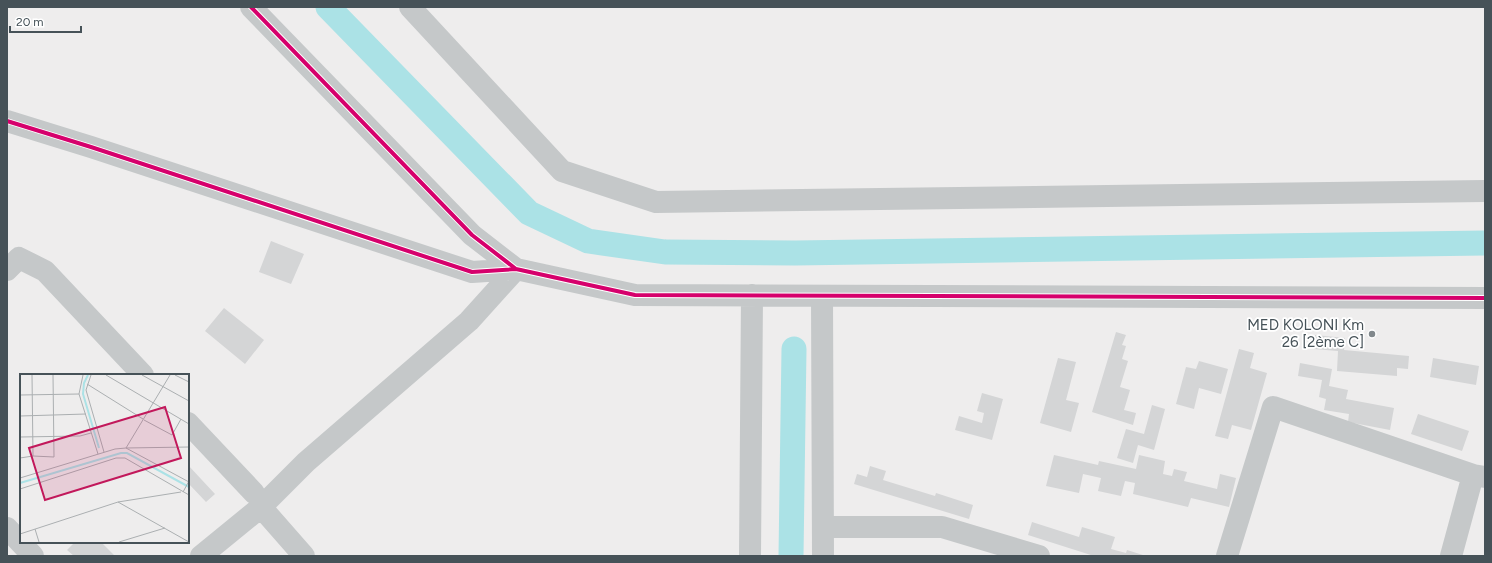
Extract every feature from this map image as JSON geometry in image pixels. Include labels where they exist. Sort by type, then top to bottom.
[{"type":"street","points":[[252,7],[472,235],[516,269]]},
{"type":"street","points":[[410,7],[562,171],[656,202],[1485,191]]},
{"type":"street","points":[[7,121],[91,147],[472,272],[516,269],[635,295],[1485,298]]},
{"type":"street","points":[[7,270],[20,258],[45,271],[142,374]]},
{"type":"street","points":[[201,556],[258,500],[306,462],[469,321],[516,269]]},
{"type":"street","points":[[750,556],[752,295]]},
{"type":"street","points":[[822,296],[823,556]]},
{"type":"street","points":[[1227,556],[1273,407],[1479,476],[1451,556]]},
{"type":"street","points":[[189,424],[258,500],[304,556]]},
{"type":"street","points":[[823,527],[942,527],[1039,556]]},
{"type":"street","points":[[7,528],[20,542]]},
{"type":"street","points":[[21,543],[33,556]]},
{"type":"building","points":[[271,241],[304,254],[291,284],[259,272]]},
{"type":"building","points":[[224,308],[264,340],[245,364],[205,331]]},
{"type":"building","points":[[1116,332],[1126,335],[1122,345],[1126,346],[1122,359],[1128,361],[1120,387],[1130,390],[1124,410],[1136,413],[1133,425],[1092,412]]},
{"type":"building","points":[[1315,335],[1345,338],[1344,350],[1409,356],[1408,369],[1397,368],[1397,376],[1337,371],[1338,351],[1314,349]]},
{"type":"building","points":[[1239,349],[1254,353],[1250,368],[1267,373],[1251,430],[1232,425],[1228,439],[1215,436]]},
{"type":"building","points":[[1058,358],[1076,362],[1066,400],[1079,403],[1071,432],[1040,423]]},
{"type":"building","points":[[1433,358],[1479,366],[1476,385],[1430,377]]},
{"type":"building","points":[[1199,361],[1228,369],[1221,394],[1199,388],[1194,409],[1176,404],[1186,367],[1196,369]]},
{"type":"building","points":[[1300,363],[1332,369],[1329,386],[1348,390],[1346,399],[1394,408],[1390,430],[1348,422],[1349,414],[1324,410],[1326,399],[1319,397],[1322,380],[1298,376]]},
{"type":"building","points":[[982,393],[1003,399],[992,440],[955,430],[959,416],[982,423],[984,413],[977,411]]},
{"type":"building","points":[[1152,405],[1165,409],[1154,450],[1138,445],[1133,463],[1117,458],[1126,429],[1144,434]]},
{"type":"building","points":[[1418,414],[1469,431],[1462,451],[1411,434]]},
{"type":"building","points":[[1054,455],[1098,465],[1099,461],[1136,469],[1139,455],[1165,461],[1163,474],[1172,476],[1174,469],[1187,472],[1184,481],[1217,489],[1220,474],[1236,478],[1229,507],[1191,498],[1188,507],[1133,494],[1135,483],[1125,481],[1121,496],[1098,491],[1101,478],[1083,474],[1079,493],[1046,486]]},
{"type":"building","points":[[189,466],[215,494],[206,502],[189,484]]},
{"type":"building","points":[[870,466],[886,471],[883,480],[935,496],[936,493],[973,505],[969,519],[854,484],[857,474],[867,477]]},
{"type":"building","points":[[1032,522],[1079,537],[1082,527],[1115,537],[1111,549],[1126,553],[1127,550],[1146,556],[1094,556],[1028,535]]},
{"type":"building","points":[[74,543],[102,543],[115,556],[74,556],[67,550]]},
{"type":"waterway","points":[[328,7],[529,213],[588,241],[665,252],[795,253],[1485,243]]},
{"type":"waterway","points":[[791,556],[794,349]]},
{"type":"cycle path","points":[[251,7],[472,235],[516,269],[635,295],[1485,298]]},
{"type":"cycle path","points":[[7,121],[91,147],[472,272],[516,269]]},
{"type":"place","name":"MED KOLONI Km 26 [2ème C]","points":[[1372,334]]}]
